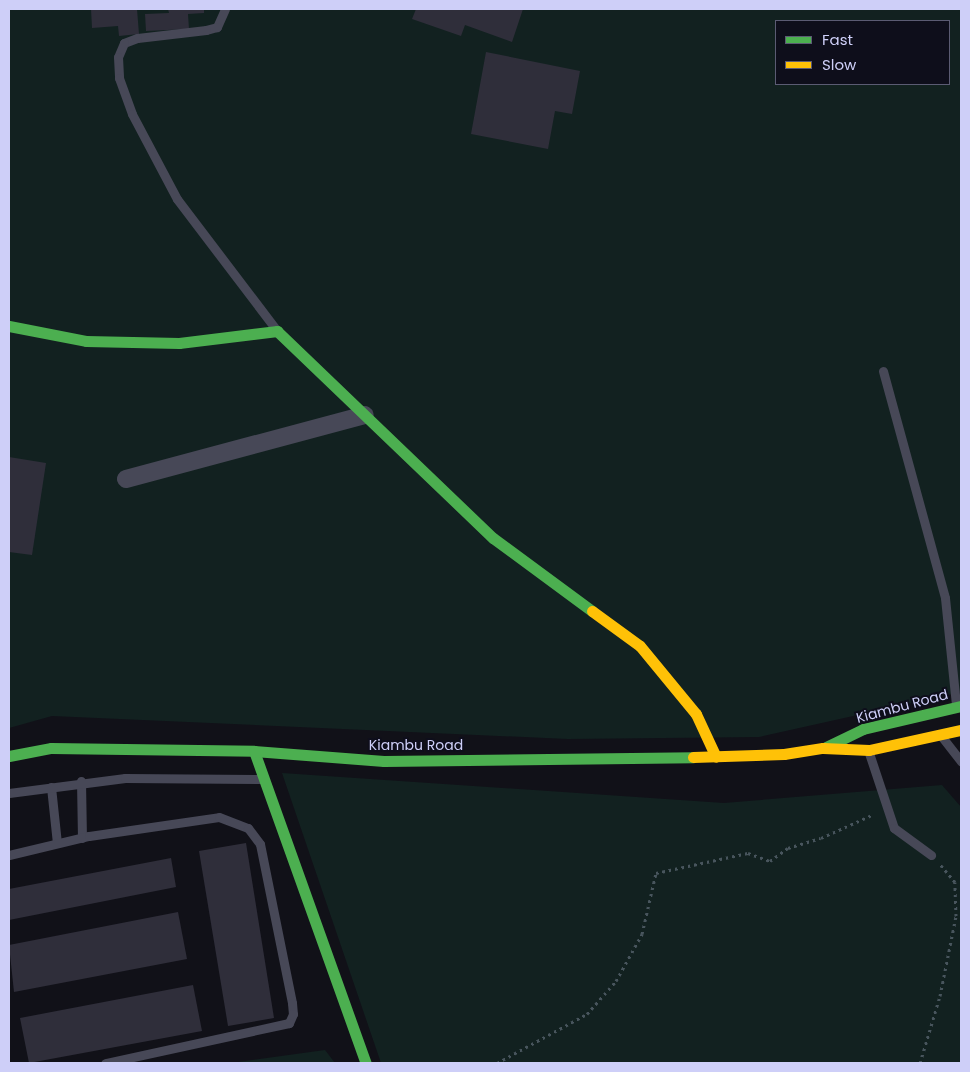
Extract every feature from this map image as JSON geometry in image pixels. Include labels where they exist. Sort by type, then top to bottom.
[{"type":"main road","points":[[9,326],[86,341],[179,343],[277,330],[493,538],[640,646],[696,714],[716,757]]},
{"type":"main road","name":"Kiambu Road","points":[[823,748],[864,729],[959,709]]},
{"type":"main road","name":"Kiambu Road","points":[[9,756],[50,748],[254,751],[384,761],[716,757],[784,754],[823,748],[868,750],[961,730]]},
{"type":"main road","points":[[254,751],[366,1063]]},
{"type":"street","points":[[126,479],[365,415]]},
{"type":"lane","points":[[225,9],[217,26],[206,30],[137,38],[124,43],[118,56],[119,78],[132,114],[177,199],[277,330]]},
{"type":"lane","points":[[883,371],[945,598],[959,709]]},
{"type":"lane","points":[[940,735],[961,761]]},
{"type":"lane","points":[[868,750],[894,828],[931,855]]},
{"type":"lane","points":[[9,793],[81,781],[125,778],[263,779]]},
{"type":"lane","points":[[81,781],[82,838]]},
{"type":"lane","points":[[51,787],[57,843]]},
{"type":"lane","points":[[9,854],[82,838],[219,817],[248,828],[260,844],[293,1014],[289,1023],[283,1026],[105,1063]]},
{"type":"path","points":[[497,1063],[587,1014],[616,981],[642,934],[656,873],[748,853],[770,861],[788,848],[821,838],[888,807]]},
{"type":"path","points":[[920,1063],[940,996],[956,916],[955,882],[931,855]]},
{"type":"shaded area","points":[[9,9],[961,9],[961,692],[759,737],[568,739],[52,716],[9,728]]},
{"type":"shaded area","points":[[282,773],[724,803],[942,785],[961,807],[961,1063],[381,1063]]},
{"type":"shaded area","points":[[325,1050],[335,1063],[231,1063]]},
{"type":"building","points":[[91,9],[137,9],[139,34],[119,36],[118,26],[92,28]]},
{"type":"building","points":[[168,9],[204,9],[204,13],[188,14],[189,29],[146,31],[145,14],[169,13]]},
{"type":"building","points":[[416,9],[523,9],[512,42],[465,25],[461,36],[412,19]]},
{"type":"building","points":[[486,52],[580,71],[572,114],[555,111],[548,149],[471,134]]},
{"type":"building","points":[[9,457],[46,463],[32,555],[9,552]]},
{"type":"building","points":[[246,843],[274,1018],[228,1026],[199,851]]},
{"type":"building","points":[[171,858],[176,887],[9,920],[9,889]]},
{"type":"building","points":[[178,912],[187,959],[14,992],[9,945]]},
{"type":"building","points":[[193,985],[202,1031],[29,1063],[20,1018]]},
{"type":"traffic: fast","points":[[9,326],[86,341],[179,343],[277,331],[493,538],[592,611]]},
{"type":"traffic: fast","points":[[826,747],[863,729],[961,706]]},
{"type":"traffic: fast","points":[[9,756],[51,748],[254,751],[384,761],[693,757]]},
{"type":"traffic: fast","points":[[254,751],[366,1063]]},
{"type":"traffic: slow","points":[[592,611],[640,646],[696,714],[716,757]]},
{"type":"traffic: slow","points":[[693,757],[784,754],[823,748],[869,750],[961,730]]}]
